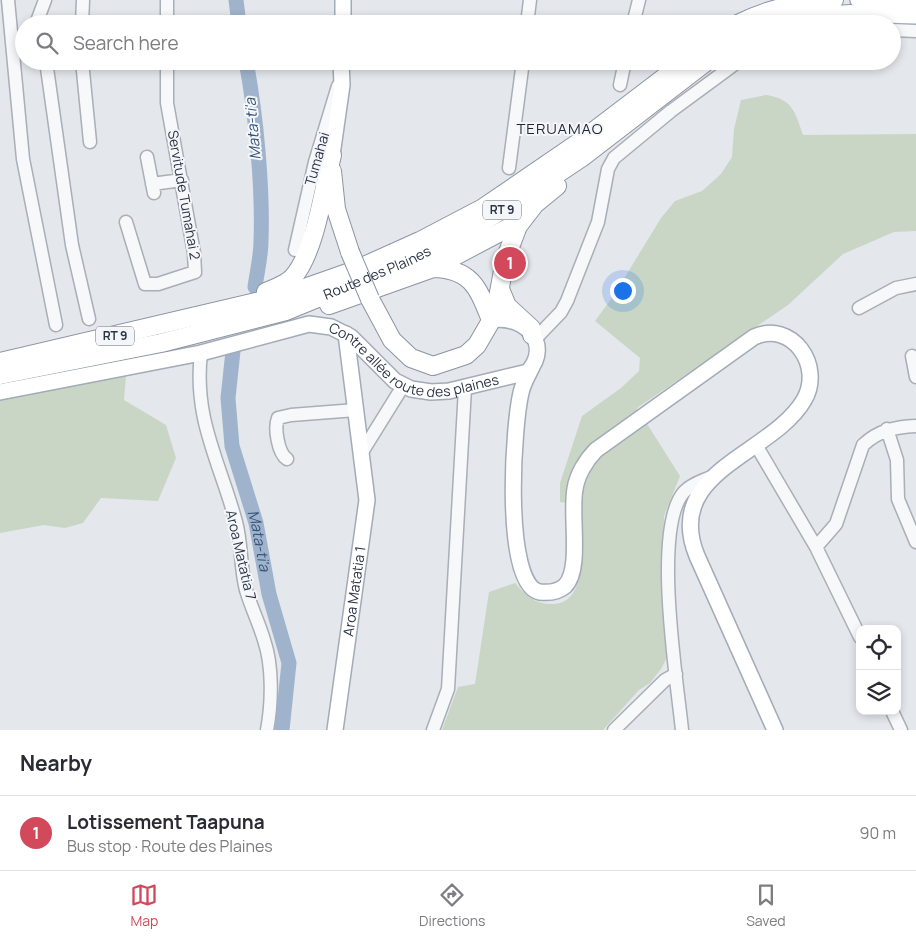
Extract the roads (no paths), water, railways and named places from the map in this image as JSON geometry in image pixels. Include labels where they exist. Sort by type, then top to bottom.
[{"type":"highway","points":[[756,15],[794,4],[834,0]]},
{"type":"highway","points":[[812,15],[854,7]]},
{"type":"highway","name":"Route des Plaines","points":[[272,305],[353,271],[474,213],[581,141],[674,70]]},
{"type":"highway","name":"Route des Plaines","points":[[0,362],[272,305],[408,261],[478,224],[581,158],[695,70]]},
{"type":"highway","points":[[222,314],[272,305],[317,308],[433,268],[455,258],[521,221],[549,192],[700,70]]},
{"type":"highway","points":[[272,305],[302,263],[311,237],[332,155]]},
{"type":"highway","points":[[332,155],[332,178],[340,225],[370,299],[392,340],[411,358],[426,364],[440,365],[466,355],[477,345],[495,314],[508,247],[521,221]]},
{"type":"highway","points":[[311,237],[322,227],[340,225]]},
{"type":"highway","points":[[433,268],[452,269],[469,278],[479,291],[491,320]]},
{"type":"highway","points":[[500,289],[507,306],[531,328],[534,337]]},
{"type":"highway","name":"Route des Plaines","points":[[0,375],[161,343],[222,314]]},
{"type":"main road","points":[[343,0],[343,15]]},
{"type":"main road","points":[[854,7],[916,4]]},
{"type":"main road","points":[[854,7],[916,16]]},
{"type":"main road","points":[[332,155],[342,85],[341,70]]},
{"type":"main road","points":[[491,320],[520,323],[534,337],[537,355],[522,389],[517,414],[514,524],[523,575],[530,588],[536,591],[558,591],[567,583],[572,574],[574,490],[590,456],[611,438],[746,342],[762,334],[777,333],[793,340],[803,352],[809,366],[810,382],[805,398],[798,408],[756,445],[711,477],[692,511],[690,526],[691,540],[708,582],[775,730]]},
{"type":"main road","name":"Contre allée route des plaines","points":[[207,351],[309,324],[331,327],[346,334],[390,377],[403,386],[431,392],[449,391],[524,375],[531,369]]},
{"type":"main road","name":"Aroa Matatia 1","points":[[335,730],[367,500],[346,334]]},
{"type":"main road","points":[[0,392],[207,351]]},
{"type":"street","points":[[8,0],[23,158],[56,325]]},
{"type":"street","points":[[39,15],[45,0]]},
{"type":"street","points":[[82,15],[83,0]]},
{"type":"street","points":[[167,0],[167,15]]},
{"type":"street","points":[[528,15],[530,0]]},
{"type":"street","points":[[636,15],[639,0]]},
{"type":"street","points":[[901,30],[916,31]]},
{"type":"street","points":[[47,70],[72,245],[89,319]]},
{"type":"street","points":[[83,70],[90,142]]},
{"type":"street","name":"Servitude Tumahai 2","points":[[126,222],[144,282],[147,285],[194,272],[194,253],[167,104],[167,70]]},
{"type":"street","name":"Tumahai","points":[[295,250],[302,213],[340,70]]},
{"type":"street","points":[[509,168],[522,70]]},
{"type":"street","points":[[620,85],[623,70]]},
{"type":"street","points":[[534,337],[561,312],[567,301],[600,216],[608,169],[614,158],[671,111],[727,70]]},
{"type":"street","points":[[147,157],[153,188],[182,180]]},
{"type":"street","points":[[859,308],[896,288],[916,284]]},
{"type":"street","name":"Aroa Matatia 7","points":[[207,351],[200,395],[205,431],[236,522],[246,589],[267,650],[270,711],[267,730]]},
{"type":"street","points":[[912,356],[916,377]]},
{"type":"street","points":[[362,452],[403,386]]},
{"type":"street","points":[[433,730],[448,689],[465,388]]},
{"type":"street","points":[[449,391],[455,399],[464,424]]},
{"type":"street","points":[[287,460],[281,452],[276,424],[278,418],[291,415],[356,410]]},
{"type":"street","points":[[816,547],[836,524],[863,445],[872,437],[887,429],[916,426]]},
{"type":"street","points":[[887,429],[896,460],[898,499],[916,542]]},
{"type":"street","points":[[756,445],[816,547],[856,629]]},
{"type":"street","points":[[682,730],[668,588],[672,520],[684,492],[691,486],[711,477]]},
{"type":"street","points":[[614,730],[665,680],[676,674]]},
{"type":"street","points":[[894,715],[900,730]]},
{"type":"waterway","name":"Mata-ti'a","points":[[236,0],[238,15]]},
{"type":"waterway","name":"Mata-ti'a","points":[[247,70],[256,127],[261,198],[261,247],[255,287]]},
{"type":"waterway","name":"Mata-ti'a","points":[[233,351],[228,398],[232,446],[256,523],[269,594],[289,663],[282,730]]},
{"type":"place","name":"Lotissement Taapuna","points":[[510,263]]},
{"type":"district","name":"TERUAMAO","points":[[560,129]]}]
